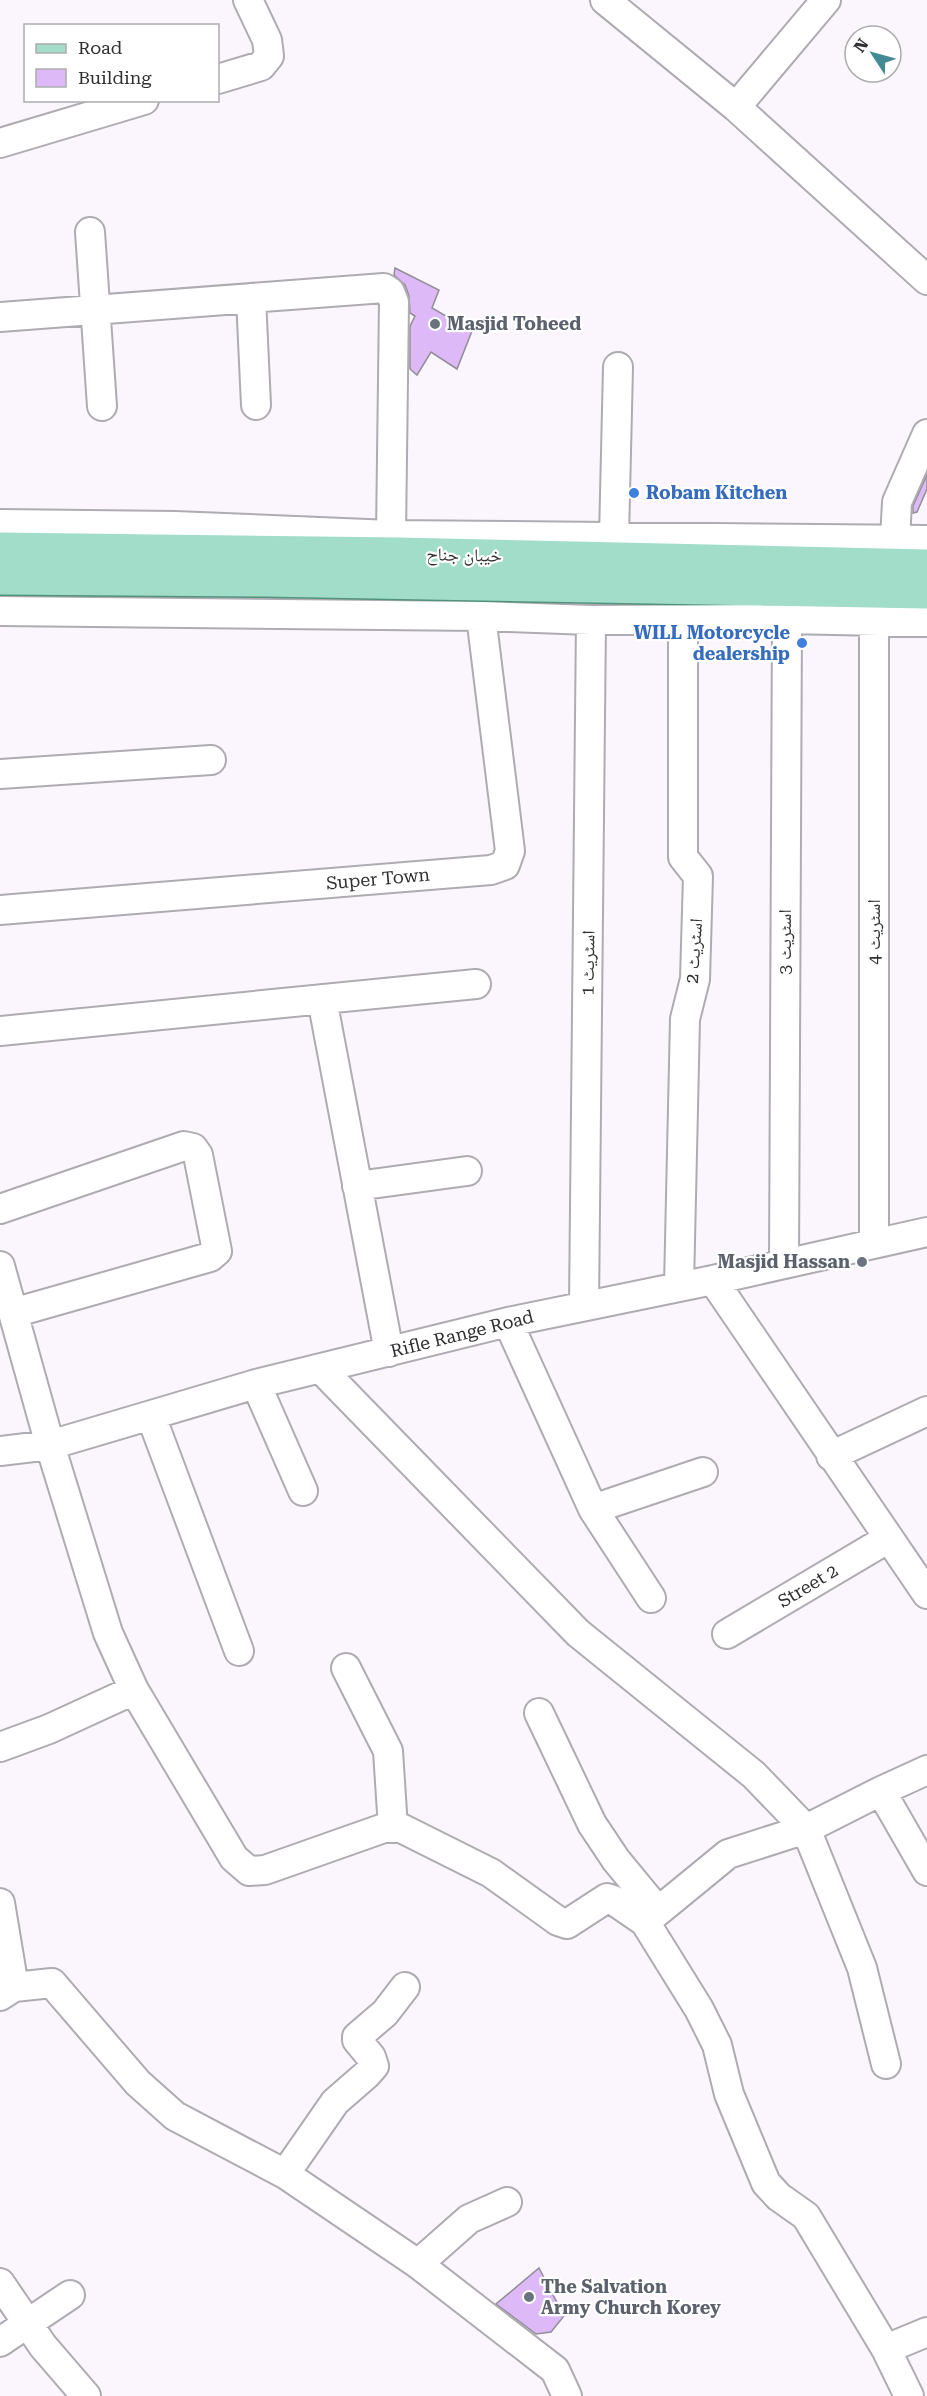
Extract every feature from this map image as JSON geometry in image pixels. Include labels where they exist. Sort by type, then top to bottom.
[{"type":"main road","name":"خیبان جناح","points":[[0,549],[411,554],[927,566]]},
{"type":"main road","name":"خیبان جناح","points":[[0,578],[276,580],[927,592]]},
{"type":"street","points":[[219,79],[261,66],[269,56],[267,40],[248,0]]},
{"type":"street","points":[[605,0],[736,107],[927,280]]},
{"type":"street","points":[[736,107],[826,0]]},
{"type":"street","points":[[0,143],[137,102]]},
{"type":"street","points":[[90,232],[102,406]]},
{"type":"street","points":[[0,317],[384,288],[390,292],[394,302],[390,535]]},
{"type":"street","points":[[251,298],[256,405]]},
{"type":"street","points":[[614,538],[618,367]]},
{"type":"street","points":[[895,540],[897,502],[927,434]]},
{"type":"street","points":[[0,524],[175,526],[390,535],[927,540]]},
{"type":"street","points":[[0,611],[482,616],[591,620],[787,619],[927,622]]},
{"type":"street","name":"Super Town","points":[[0,910],[491,870],[506,865],[510,851],[482,616]]},
{"type":"street","name":"اسٹریٹ 3","points":[[784,1264],[787,619]]},
{"type":"street","name":"اسٹریٹ 1","points":[[584,1306],[591,620]]},
{"type":"street","name":"اسٹریٹ 2","points":[[680,1286],[685,1019],[695,979],[698,876],[683,856],[683,620]]},
{"type":"street","name":"اسٹریٹ 4","points":[[874,621],[874,1243]]},
{"type":"street","points":[[0,774],[212,760]]},
{"type":"street","points":[[0,1031],[476,984]]},
{"type":"street","points":[[322,999],[389,1353]]},
{"type":"street","points":[[0,1209],[184,1146],[193,1148],[198,1155],[217,1251],[210,1257],[13,1313]]},
{"type":"street","points":[[357,1186],[467,1171]]},
{"type":"street","name":"Rifle Range Road","points":[[0,1451],[50,1445],[256,1384],[508,1322],[927,1232]]},
{"type":"street","points":[[0,1266],[50,1445],[108,1634],[134,1690],[234,1858],[249,1871],[265,1870],[384,1828],[401,1828],[491,1873],[558,1922],[567,1924],[607,1898],[651,1916]]},
{"type":"street","points":[[712,1280],[927,1594]]},
{"type":"street","points":[[508,1322],[593,1509],[651,1598]]},
{"type":"street","points":[[321,1369],[578,1633],[754,1775],[806,1829],[861,1968],[886,2064]]},
{"type":"street","points":[[256,1384],[303,1491]]},
{"type":"street","points":[[831,1456],[927,1411]]},
{"type":"street","points":[[151,1416],[239,1651]]},
{"type":"street","points":[[593,1509],[704,1472]]},
{"type":"street","name":"Street 2","points":[[727,1634],[889,1538]]},
{"type":"street","points":[[346,1668],[388,1751],[393,1828]]},
{"type":"street","points":[[0,1746],[49,1730],[134,1690]]},
{"type":"street","points":[[539,1713],[592,1824],[651,1916],[717,2045],[729,2094],[766,2183],[779,2197],[806,2216],[886,2349],[909,2396]]},
{"type":"street","points":[[651,1916],[728,1854],[806,1829],[927,1770]]},
{"type":"street","points":[[881,1791],[927,1871]]},
{"type":"street","points":[[0,1903],[7,1991],[52,1983],[138,2083],[175,2116],[285,2174],[418,2264],[555,2370],[567,2396]]},
{"type":"street","points":[[285,2174],[335,2102],[374,2066],[371,2057],[357,2037],[385,2013],[405,1987]]},
{"type":"street","points":[[418,2264],[469,2220],[507,2202]]},
{"type":"street","points":[[0,2283],[73,2391]]},
{"type":"street","points":[[0,2342],[70,2295]]},
{"type":"street","points":[[886,2349],[927,2332]]},
{"type":"building","name":"Masjid Toheed","points":[[395,268],[439,290],[432,308],[472,331],[457,369],[431,352],[417,375],[410,369],[410,326],[415,316],[410,313],[409,296],[405,285],[394,275]]},
{"type":"building","points":[[927,475],[927,489],[917,512],[913,513],[913,506]]},
{"type":"building","name":"The Salvation Army Church Korey","points":[[539,2268],[564,2316],[551,2332],[536,2334],[496,2304]]},
{"type":"place","name":"Masjid Toheed","points":[[435,324]]},
{"type":"place","name":"Robam Kitchen","points":[[634,493]]},
{"type":"place","name":"WILL Motorcycle dealership","points":[[802,643]]},
{"type":"place","name":"Masjid Hassan","points":[[862,1262]]},
{"type":"place","name":"The Salvation Army Church Korey","points":[[529,2297]]}]
